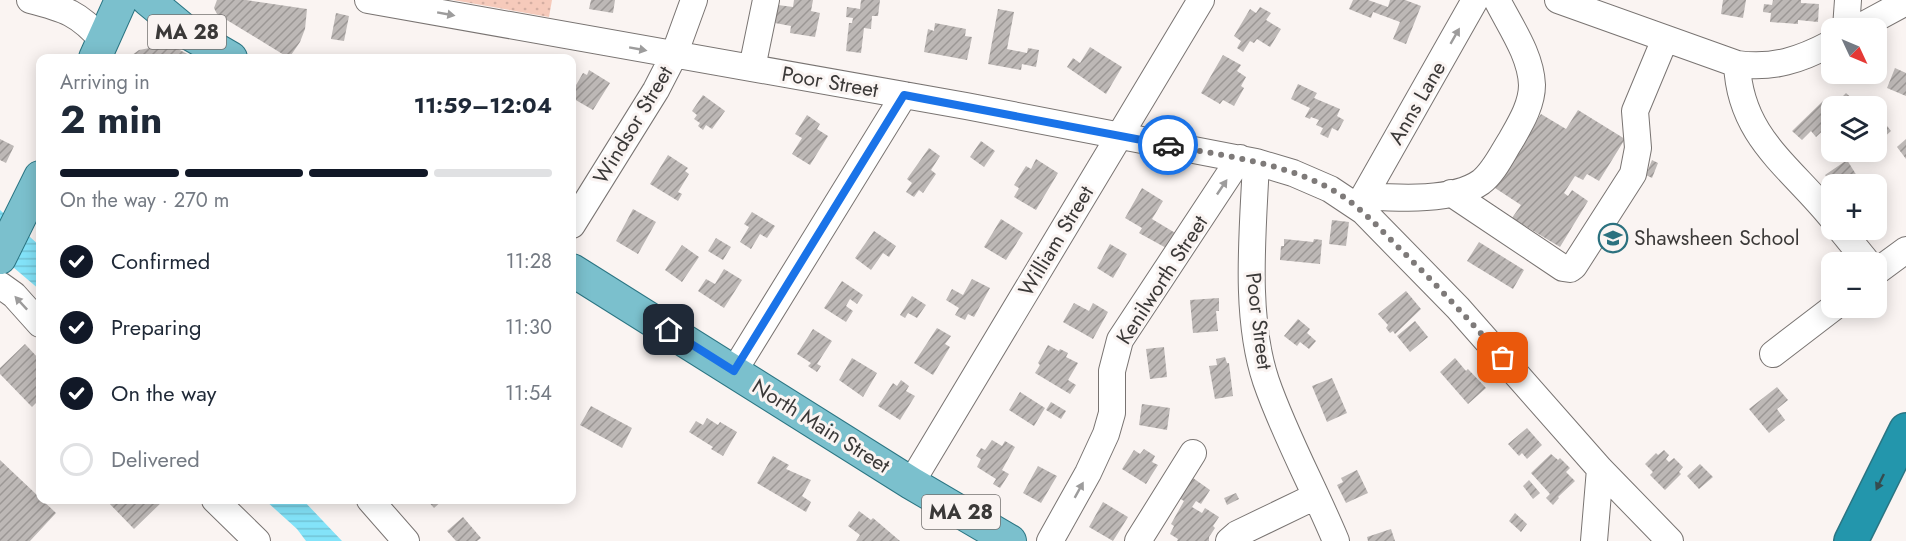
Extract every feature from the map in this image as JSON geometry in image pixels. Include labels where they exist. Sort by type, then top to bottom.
[{"type":"highway","points":[[1851,541],[1906,430]]},
{"type":"main road","points":[[99,50],[121,0]]},
{"type":"main road","name":"MA 28","points":[[148,0],[188,33],[224,54]]},
{"type":"main road","points":[[0,258],[34,195]]},
{"type":"main road","name":"North Main Street","points":[[576,272],[911,483],[1010,541]]},
{"type":"main road","name":"MA 28","points":[[911,483],[984,541]]},
{"type":"street","points":[[30,0],[71,12],[89,25],[99,50]]},
{"type":"street","name":"Poor Street","points":[[368,0],[904,95],[1248,160],[1251,258],[1256,330],[1261,363],[1278,411],[1336,541]]},
{"type":"street","name":"Windsor Street","points":[[576,219],[656,90],[674,55],[694,0]]},
{"type":"street","points":[[752,68],[766,0]]},
{"type":"street","name":"William Street","points":[[911,483],[1201,0]]},
{"type":"street","name":"Anns Lane","points":[[1360,201],[1475,0]]},
{"type":"street","points":[[1248,160],[1293,174],[1360,201],[1425,197],[1451,193],[1479,183],[1489,174],[1517,129],[1530,98],[1532,85],[1525,56],[1497,0]]},
{"type":"street","points":[[1560,0],[1737,64],[1765,66],[1785,63],[1821,48]]},
{"type":"street","points":[[1847,18],[1848,0]]},
{"type":"street","points":[[1880,18],[1904,7]]},
{"type":"street","points":[[1451,193],[1563,268],[1574,266],[1633,174],[1638,148],[1635,111],[1665,39]]},
{"type":"street","points":[[1737,64],[1739,90],[1745,111],[1752,124],[1782,165],[1821,203]]},
{"type":"street","points":[[734,371],[904,95]]},
{"type":"street","name":"Kenilworth Street","points":[[1050,541],[1088,473],[1106,434],[1112,413],[1112,371],[1120,340],[1248,160]]},
{"type":"street","points":[[1360,201],[1600,469],[1670,541]]},
{"type":"street","points":[[1849,240],[1859,252]]},
{"type":"street","points":[[1887,264],[1906,250]]},
{"type":"street","points":[[0,285],[14,295],[36,320]]},
{"type":"street","points":[[1773,354],[1821,317]]},
{"type":"street","points":[[1138,541],[1193,453]]},
{"type":"street","points":[[1594,541],[1600,469]]},
{"type":"street","points":[[1229,541],[1237,534],[1316,496]]},
{"type":"street","points":[[219,504],[257,541]]},
{"type":"street","points":[[374,504],[406,541]]},
{"type":"shaded area","points":[[453,0],[552,0],[549,17]]},
{"type":"water","points":[[0,210],[36,242],[36,287],[0,256]]},
{"type":"water","points":[[269,504],[307,504],[342,541],[306,541],[297,529]]},
{"type":"building","points":[[217,0],[246,0],[307,9],[305,29],[292,54],[282,54],[217,14],[214,8]]},
{"type":"building","points":[[591,0],[615,0],[613,13],[589,9]]},
{"type":"building","points":[[794,0],[813,0],[811,11],[820,13],[815,37],[790,33],[791,26],[775,23],[778,5],[793,7]]},
{"type":"building","points":[[861,0],[880,0],[878,16],[872,16],[871,29],[864,28],[861,53],[846,51],[849,23],[852,23],[853,18],[846,17],[847,7],[860,9]]},
{"type":"building","points":[[1353,0],[1368,0],[1388,7],[1390,0],[1405,0],[1421,6],[1406,44],[1393,39],[1400,22],[1373,12],[1371,18],[1349,9]]},
{"type":"building","points":[[1723,0],[1746,0],[1743,18],[1721,14]]},
{"type":"building","points":[[1773,0],[1801,0],[1801,3],[1819,4],[1818,22],[1798,20],[1798,24],[1770,22],[1771,13],[1763,12],[1764,4],[1772,5]]},
{"type":"building","points":[[1260,7],[1271,13],[1266,20],[1281,29],[1270,47],[1257,39],[1254,43],[1250,41],[1243,52],[1237,48],[1241,41],[1234,36],[1250,9],[1256,13]]},
{"type":"building","points":[[998,9],[1014,12],[1007,49],[1027,53],[1028,48],[1039,50],[1036,67],[1022,64],[1021,70],[988,64]]},
{"type":"building","points":[[336,13],[349,16],[344,41],[331,39]]},
{"type":"building","points":[[935,23],[966,29],[965,36],[972,37],[967,60],[924,52],[928,29],[934,31]]},
{"type":"building","points":[[155,47],[176,48],[187,54],[134,54],[139,50]]},
{"type":"building","points":[[1090,47],[1122,67],[1106,94],[1067,67],[1073,58],[1080,63]]},
{"type":"building","points":[[1223,55],[1241,65],[1237,71],[1246,77],[1241,86],[1244,88],[1234,106],[1223,100],[1220,104],[1201,93]]},
{"type":"building","points":[[1895,68],[1906,73],[1906,96],[1887,88]]},
{"type":"building","points":[[589,70],[610,83],[593,110],[576,100],[576,85],[583,73],[587,75]]},
{"type":"building","points":[[1298,84],[1317,93],[1314,98],[1340,109],[1337,116],[1344,120],[1338,131],[1332,128],[1328,138],[1320,134],[1323,128],[1316,125],[1319,120],[1305,117],[1310,108],[1291,99]]},
{"type":"building","points":[[703,95],[725,111],[712,129],[706,125],[703,130],[698,126],[700,123],[694,119],[697,115],[692,111]]},
{"type":"building","points":[[1821,103],[1821,132],[1816,137],[1811,131],[1802,140],[1792,131]]},
{"type":"building","points":[[1578,110],[1625,139],[1599,181],[1587,174],[1583,180],[1575,176],[1564,193],[1568,196],[1572,190],[1588,201],[1560,247],[1512,218],[1521,205],[1495,188],[1541,114],[1566,129]]},
{"type":"building","points":[[807,115],[820,124],[817,129],[828,136],[810,165],[792,154],[802,138],[795,134]]},
{"type":"building","points":[[0,139],[14,146],[6,163],[0,160]]},
{"type":"building","points":[[1906,139],[1906,159],[1897,147]]},
{"type":"building","points":[[981,141],[995,151],[984,167],[970,157]]},
{"type":"building","points":[[929,148],[940,156],[931,170],[936,174],[923,193],[919,190],[914,197],[906,192],[912,183],[907,179]]},
{"type":"building","points":[[668,155],[688,168],[685,171],[689,174],[678,192],[682,194],[678,201],[650,184]]},
{"type":"building","points":[[1036,159],[1058,173],[1036,210],[1014,197],[1019,188],[1014,185],[1026,166],[1031,169]]},
{"type":"building","points":[[1652,160],[1658,163],[1652,178],[1646,175]]},
{"type":"building","points":[[1844,162],[1848,162],[1856,174],[1826,174]]},
{"type":"building","points":[[1142,188],[1163,201],[1152,219],[1177,234],[1168,249],[1139,233],[1142,228],[1125,218]]},
{"type":"building","points":[[633,209],[656,222],[638,254],[616,241]]},
{"type":"building","points":[[752,212],[775,226],[767,238],[760,234],[751,249],[740,242],[749,227],[744,224]]},
{"type":"building","points":[[1001,219],[1023,233],[1006,260],[984,247]]},
{"type":"building","points":[[1332,220],[1349,222],[1346,246],[1329,244]]},
{"type":"building","points":[[874,231],[896,246],[889,257],[883,253],[871,270],[855,258]]},
{"type":"building","points":[[716,238],[731,247],[723,260],[708,251]]},
{"type":"building","points":[[1284,239],[1313,242],[1314,239],[1322,240],[1320,264],[1280,260]]},
{"type":"building","points":[[1479,242],[1524,270],[1513,289],[1467,261]]},
{"type":"building","points":[[1110,244],[1127,254],[1113,278],[1097,268]]},
{"type":"building","points":[[682,245],[699,257],[682,282],[665,270]]},
{"type":"building","points":[[724,269],[742,280],[724,308],[698,291],[706,279],[715,284]]},
{"type":"building","points":[[972,279],[990,288],[974,317],[968,314],[965,320],[955,315],[959,308],[946,300],[952,289],[963,295]]},
{"type":"building","points":[[842,281],[863,295],[857,304],[850,299],[846,306],[853,311],[846,322],[824,308]]},
{"type":"building","points":[[1406,291],[1421,309],[1395,334],[1393,331],[1390,333],[1386,328],[1388,325],[1378,314]]},
{"type":"building","points":[[912,296],[926,305],[917,318],[908,313],[905,318],[900,315]]},
{"type":"building","points":[[1219,298],[1219,311],[1216,311],[1218,331],[1193,333],[1190,300]]},
{"type":"building","points":[[1074,303],[1089,311],[1093,303],[1108,312],[1093,339],[1063,322]]},
{"type":"building","points":[[1298,319],[1310,329],[1307,333],[1316,341],[1309,349],[1300,342],[1297,346],[1284,336]]},
{"type":"building","points":[[1415,321],[1428,337],[1410,352],[1397,336]]},
{"type":"building","points":[[937,328],[951,336],[945,344],[950,347],[933,375],[914,363]]},
{"type":"building","points":[[813,329],[832,341],[817,364],[821,366],[817,372],[808,366],[811,363],[797,354]]},
{"type":"building","points":[[25,344],[36,356],[36,403],[32,407],[0,374],[0,368]]},
{"type":"building","points":[[1048,345],[1068,353],[1066,357],[1078,363],[1068,380],[1076,385],[1070,394],[1035,373]]},
{"type":"building","points":[[1164,347],[1167,377],[1150,379],[1146,349]]},
{"type":"building","points":[[1225,357],[1229,363],[1233,396],[1215,399],[1209,366],[1217,365],[1216,359]]},
{"type":"building","points":[[852,358],[877,373],[863,397],[839,380]]},
{"type":"building","points":[[1455,358],[1486,388],[1468,404],[1440,372]]},
{"type":"building","points":[[1332,378],[1347,413],[1327,422],[1312,386]]},
{"type":"building","points":[[901,380],[909,386],[906,391],[915,396],[900,420],[878,406],[893,383],[897,386]]},
{"type":"building","points":[[1777,387],[1788,400],[1777,409],[1785,420],[1769,433],[1749,409]]},
{"type":"building","points":[[1020,392],[1045,408],[1034,426],[1009,410]]},
{"type":"building","points":[[1051,402],[1066,411],[1061,419],[1046,410]]},
{"type":"building","points":[[1142,404],[1170,408],[1167,430],[1139,425]]},
{"type":"building","points":[[591,406],[632,428],[622,448],[580,425]]},
{"type":"building","points":[[707,418],[718,425],[720,422],[737,432],[723,456],[689,432],[696,421],[703,425]]},
{"type":"building","points":[[1527,428],[1542,445],[1527,459],[1522,453],[1519,456],[1508,444]]},
{"type":"building","points":[[992,440],[1002,446],[1005,441],[1015,447],[1002,470],[1009,474],[1000,488],[993,484],[996,479],[977,467],[981,459],[976,456],[981,448],[985,450]]},
{"type":"building","points":[[1144,449],[1155,456],[1152,462],[1158,465],[1146,484],[1122,469],[1134,450],[1140,454]]},
{"type":"building","points":[[1664,450],[1669,455],[1666,459],[1669,462],[1674,458],[1683,467],[1679,472],[1681,474],[1665,490],[1650,475],[1653,472],[1645,464],[1656,453],[1658,455]]},
{"type":"building","points":[[1551,454],[1558,460],[1560,458],[1570,468],[1566,472],[1575,481],[1553,505],[1546,498],[1550,494],[1531,473]]},
{"type":"building","points":[[773,456],[789,465],[786,469],[811,480],[802,496],[811,502],[806,512],[757,483]]},
{"type":"building","points":[[0,460],[36,494],[36,504],[46,504],[56,513],[30,541],[0,541]]},
{"type":"building","points":[[1700,464],[1713,477],[1699,489],[1687,476]]},
{"type":"building","points":[[1038,466],[1057,476],[1041,503],[1023,493]]},
{"type":"building","points":[[1357,470],[1368,493],[1346,503],[1337,485],[1343,482],[1341,478]]},
{"type":"building","points":[[1193,478],[1210,490],[1201,504],[1196,501],[1192,507],[1202,513],[1205,508],[1219,517],[1213,526],[1215,528],[1209,541],[1177,541],[1178,539],[1170,534],[1174,526],[1171,524],[1184,501],[1179,498]]},
{"type":"building","points":[[1529,480],[1540,493],[1533,499],[1523,486]]},
{"type":"building","points":[[1236,493],[1239,499],[1227,505],[1224,498]]},
{"type":"building","points":[[1103,502],[1128,517],[1113,541],[1089,527]]},
{"type":"building","points":[[110,504],[160,504],[134,529]]},
{"type":"building","points":[[859,511],[871,520],[873,518],[900,541],[856,541],[860,535],[848,526]]},
{"type":"building","points":[[1515,513],[1527,524],[1521,532],[1509,521]]},
{"type":"building","points":[[463,517],[481,538],[477,541],[456,541],[447,531]]},
{"type":"building","points":[[1391,529],[1395,541],[1368,541],[1367,537]]},
{"type":"way so far","points":[[1168,145],[1275,167],[1330,189],[1356,205],[1458,308],[1503,358]]},
{"type":"place","name":"Shawsheen School","points":[[1613,238]]},
{"type":"route","points":[[669,330],[734,371],[904,95],[1168,145]]}]
